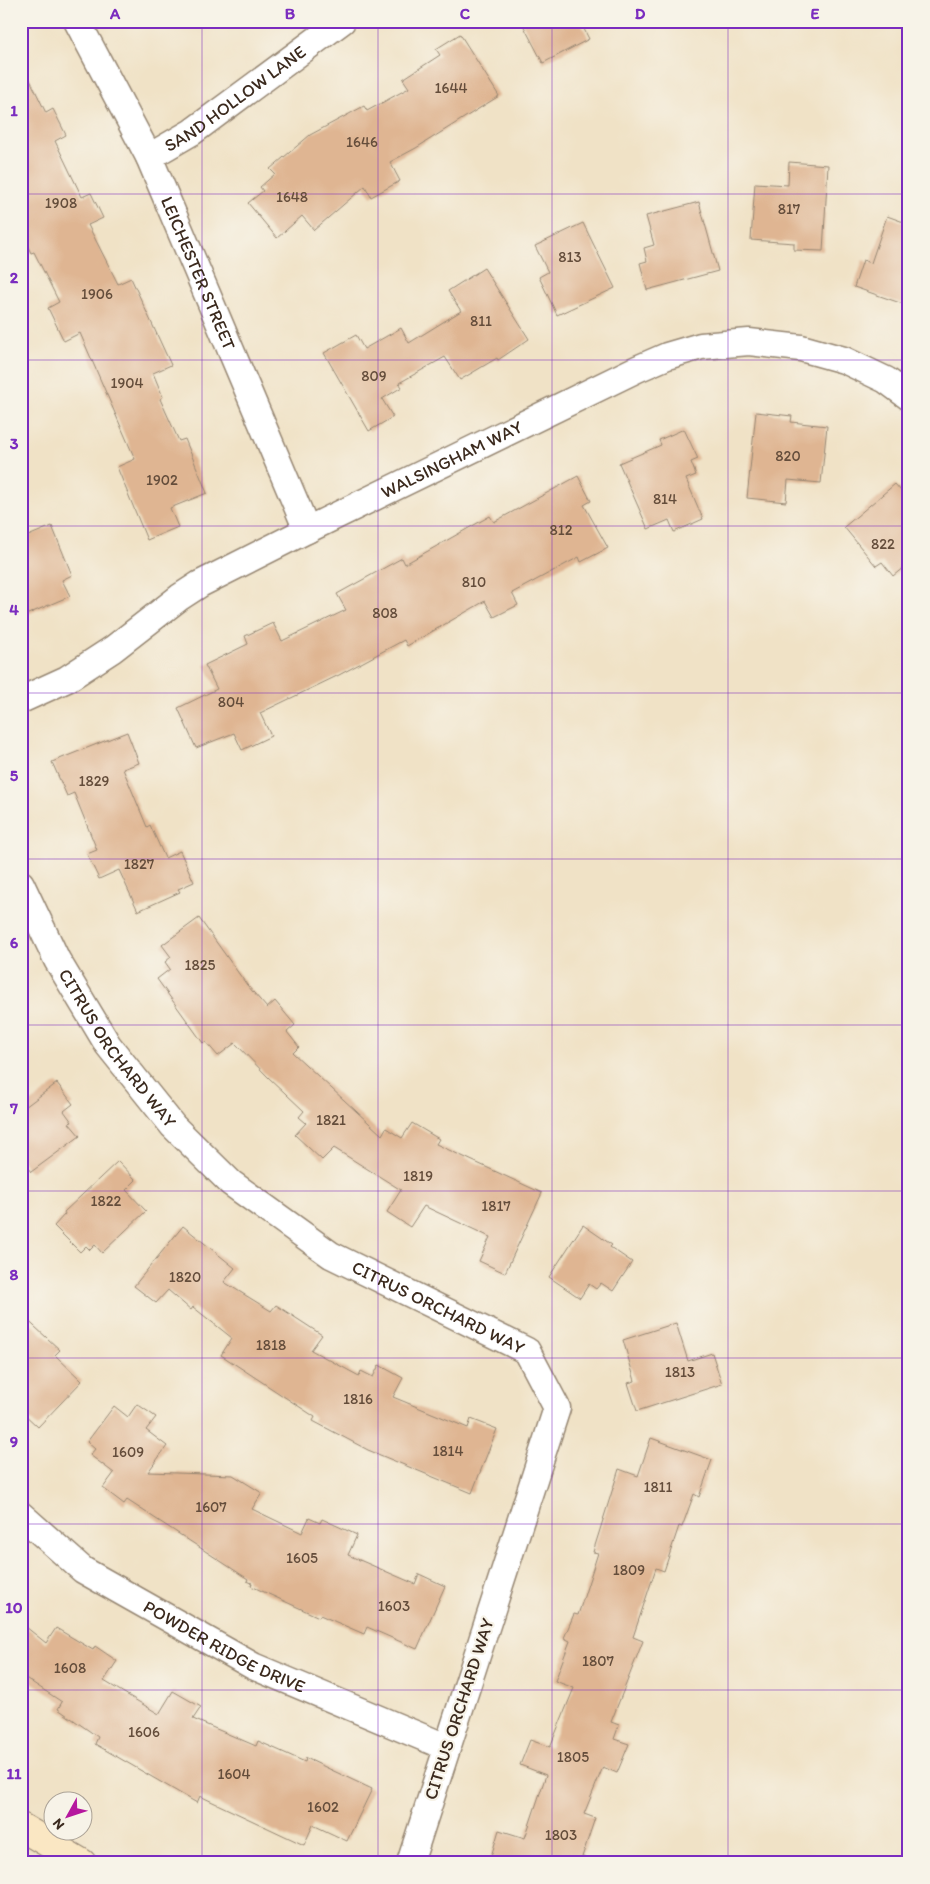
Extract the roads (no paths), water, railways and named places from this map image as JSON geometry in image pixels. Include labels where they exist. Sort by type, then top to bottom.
[{"type":"street","name":"LEICHESTER STREET","points":[[78,21],[149,157],[307,530]]},
{"type":"street","name":"SAND HOLLOW LANE","points":[[149,157],[192,132],[342,21]]},
{"type":"street","name":"WALSINGHAM WAY","points":[[21,700],[67,679],[113,649],[141,626],[200,584],[637,369],[668,356],[701,346],[749,342],[801,348],[844,360],[886,380],[909,397]]},
{"type":"street","name":"CITRUS ORCHARD WAY","points":[[21,884],[57,960],[108,1045],[173,1126],[231,1183],[331,1255],[527,1351],[557,1408],[410,1863]]},
{"type":"street","name":"POWDER RIDGE DRIVE","points":[[21,1515],[83,1570],[252,1666],[446,1747]]},
{"type":"street","points":[[21,1827],[82,1863]]}]
